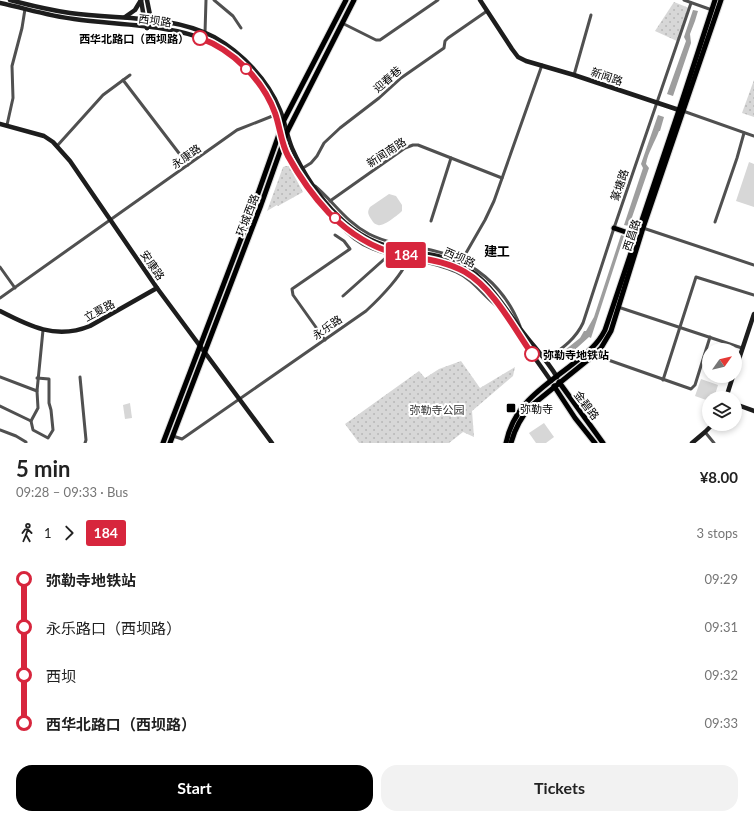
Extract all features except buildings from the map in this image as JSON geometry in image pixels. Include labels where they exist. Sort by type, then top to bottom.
[{"type":"main road","name":"西坝路","points":[[10,0],[70,13],[144,19],[183,25],[205,33],[228,46],[250,65],[275,98],[284,120],[292,149],[312,183],[339,218],[357,232],[392,248],[430,254],[447,259],[462,265],[477,274],[494,291],[546,360],[556,377]]},
{"type":"main road","points":[[123,17],[130,15],[136,10],[141,0]]},
{"type":"main road","points":[[141,0],[147,28]]},
{"type":"main road","points":[[147,0],[151,20],[147,28]]},
{"type":"main road","name":"环城西路","points":[[163,443],[255,202],[284,120],[346,0]]},
{"type":"main road","name":"环城西路","points":[[170,443],[261,205],[287,132],[354,0]]},
{"type":"main road","name":"新闻路","points":[[480,0],[518,57],[526,61],[574,75],[681,111]]},
{"type":"main road","name":"西昌路","points":[[511,443],[514,430],[526,412],[594,355],[611,331],[715,0]]},
{"type":"main road","name":"西昌路","points":[[506,443],[509,430],[519,410],[556,377],[589,352],[601,338],[605,330],[721,0]]},
{"type":"main road","name":"西坝路","points":[[0,3],[72,19],[182,32],[194,35],[219,47],[239,62],[258,83],[271,103],[283,144],[288,155],[317,199],[333,217],[348,230],[368,243],[390,252],[408,257],[439,261],[466,273],[487,290],[501,308],[551,382]]},
{"type":"main road","points":[[149,7],[154,16],[165,22]]},
{"type":"main road","name":"安康路","points":[[0,124],[44,136],[57,146],[70,161],[157,288],[272,443]]},
{"type":"main road","points":[[614,228],[637,236]]},
{"type":"main road","name":"立夏路","points":[[0,310],[29,326],[43,330],[66,331],[85,328],[113,314],[157,288]]},
{"type":"main road","points":[[742,348],[754,314]]},
{"type":"main road","name":"金碧路","points":[[556,377],[557,386],[575,418],[595,443]]},
{"type":"main road","name":"金碧路","points":[[551,382],[557,386],[603,443]]},
{"type":"main road","points":[[742,407],[754,411]]},
{"type":"main road","points":[[692,443],[705,432]]},
{"type":"street","points":[[205,33],[206,0]]},
{"type":"street","points":[[214,0],[233,16],[241,28]]},
{"type":"street","points":[[342,23],[376,40],[380,40],[438,0]]},
{"type":"street","points":[[684,0],[712,10]]},
{"type":"street","name":"篆塘路","points":[[546,360],[578,334],[583,323],[691,3]]},
{"type":"street","points":[[7,125],[13,98],[12,66],[22,28],[25,9]]},
{"type":"street","name":"迎春巷","points":[[303,168],[310,163],[324,143],[340,128],[379,98],[401,78],[444,48],[445,41],[448,38],[487,11]]},
{"type":"street","points":[[574,75],[591,15]]},
{"type":"street","points":[[462,260],[485,220],[502,178],[542,65]]},
{"type":"street","points":[[57,146],[99,99],[130,75]]},
{"type":"street","points":[[123,80],[188,165]]},
{"type":"street","name":"新闻路","points":[[681,111],[754,136]]},
{"type":"street","name":"永康路","points":[[111,220],[237,130],[275,115]]},
{"type":"street","points":[[715,222],[744,133]]},
{"type":"street","name":"新闻南路","points":[[330,201],[410,146],[418,145],[502,178]]},
{"type":"street","points":[[430,221],[451,158]]},
{"type":"street","points":[[312,183],[324,194],[342,215],[370,235],[394,244],[431,250],[449,255],[462,260],[480,271],[493,284],[515,313],[522,330]]},
{"type":"street","points":[[333,217],[346,234],[366,246],[389,255],[408,257]]},
{"type":"street","points":[[0,298],[111,220]]},
{"type":"street","points":[[643,228],[754,265]]},
{"type":"street","points":[[325,340],[293,295],[292,289],[350,249],[344,241],[335,235]]},
{"type":"street","points":[[343,296],[389,255]]},
{"type":"street","name":"永乐路","points":[[173,436],[182,439],[325,340],[376,302],[395,279],[408,257]]},
{"type":"street","points":[[0,267],[15,288]]},
{"type":"street","points":[[663,380],[679,326],[696,277],[754,295]]},
{"type":"street","points":[[618,307],[727,343]]},
{"type":"street","points":[[37,378],[49,379],[49,403],[52,410],[52,430],[48,438],[33,430],[31,421],[38,408],[37,378],[43,330]]},
{"type":"street","points":[[594,355],[663,380],[693,389],[710,337]]},
{"type":"street","points":[[0,376],[37,391]]},
{"type":"street","points":[[80,377],[86,440],[85,443]]},
{"type":"street","points":[[0,406],[31,421]]},
{"type":"street","points":[[0,430],[16,436],[26,443]]},
{"type":"street","points":[[705,432],[714,443]]},
{"type":"green space","points":[[674,2],[689,8],[677,41],[655,31]]},
{"type":"green space","points":[[754,80],[754,117],[742,113]]},
{"type":"green space","points":[[749,162],[754,164],[754,207],[736,201]]},
{"type":"green space","points":[[289,166],[303,192],[267,211],[283,167]]},
{"type":"green space","points":[[389,194],[396,196],[402,205],[402,211],[387,223],[377,225],[369,216],[369,209]]},
{"type":"green space","name":"弥勒寺公园","points":[[461,361],[480,388],[515,367],[513,376],[472,411],[474,437],[463,432],[449,443],[359,443],[345,424],[419,371],[425,378],[439,369]]},
{"type":"green space","points":[[701,379],[702,383],[712,383],[718,385],[716,391],[702,391],[702,398],[695,396]]},
{"type":"green space","points":[[130,403],[132,418],[125,419],[123,405]]},
{"type":"green space","points":[[544,423],[554,437],[546,443],[536,443],[529,433]]},
{"type":"shaded area","points":[[693,10],[698,11],[690,34],[691,43],[673,96],[667,94],[686,41],[684,37]]},
{"type":"shaded area","points":[[658,115],[664,117],[660,131],[647,160],[646,164],[649,168],[629,226],[624,225],[643,168],[641,164]]},
{"type":"shaded area","points":[[621,235],[624,236],[591,338],[589,337],[568,356],[565,350],[580,338],[594,317]]},
{"type":"bus line","name":"184","points":[[200,38],[208,40],[231,55],[258,83],[271,103],[283,144],[297,172],[312,193],[336,220],[368,243],[390,252],[439,261],[453,266],[474,278],[494,299],[532,354]]},
{"type":"place","name":"西华北路口（西坝路）","points":[[200,38]]},
{"type":"place","name":"弥勒寺地铁站","points":[[532,354]]},
{"type":"place","name":"弥勒寺","points":[[511,408]]},
{"type":"district","name":"建工","points":[[497,251]]}]
